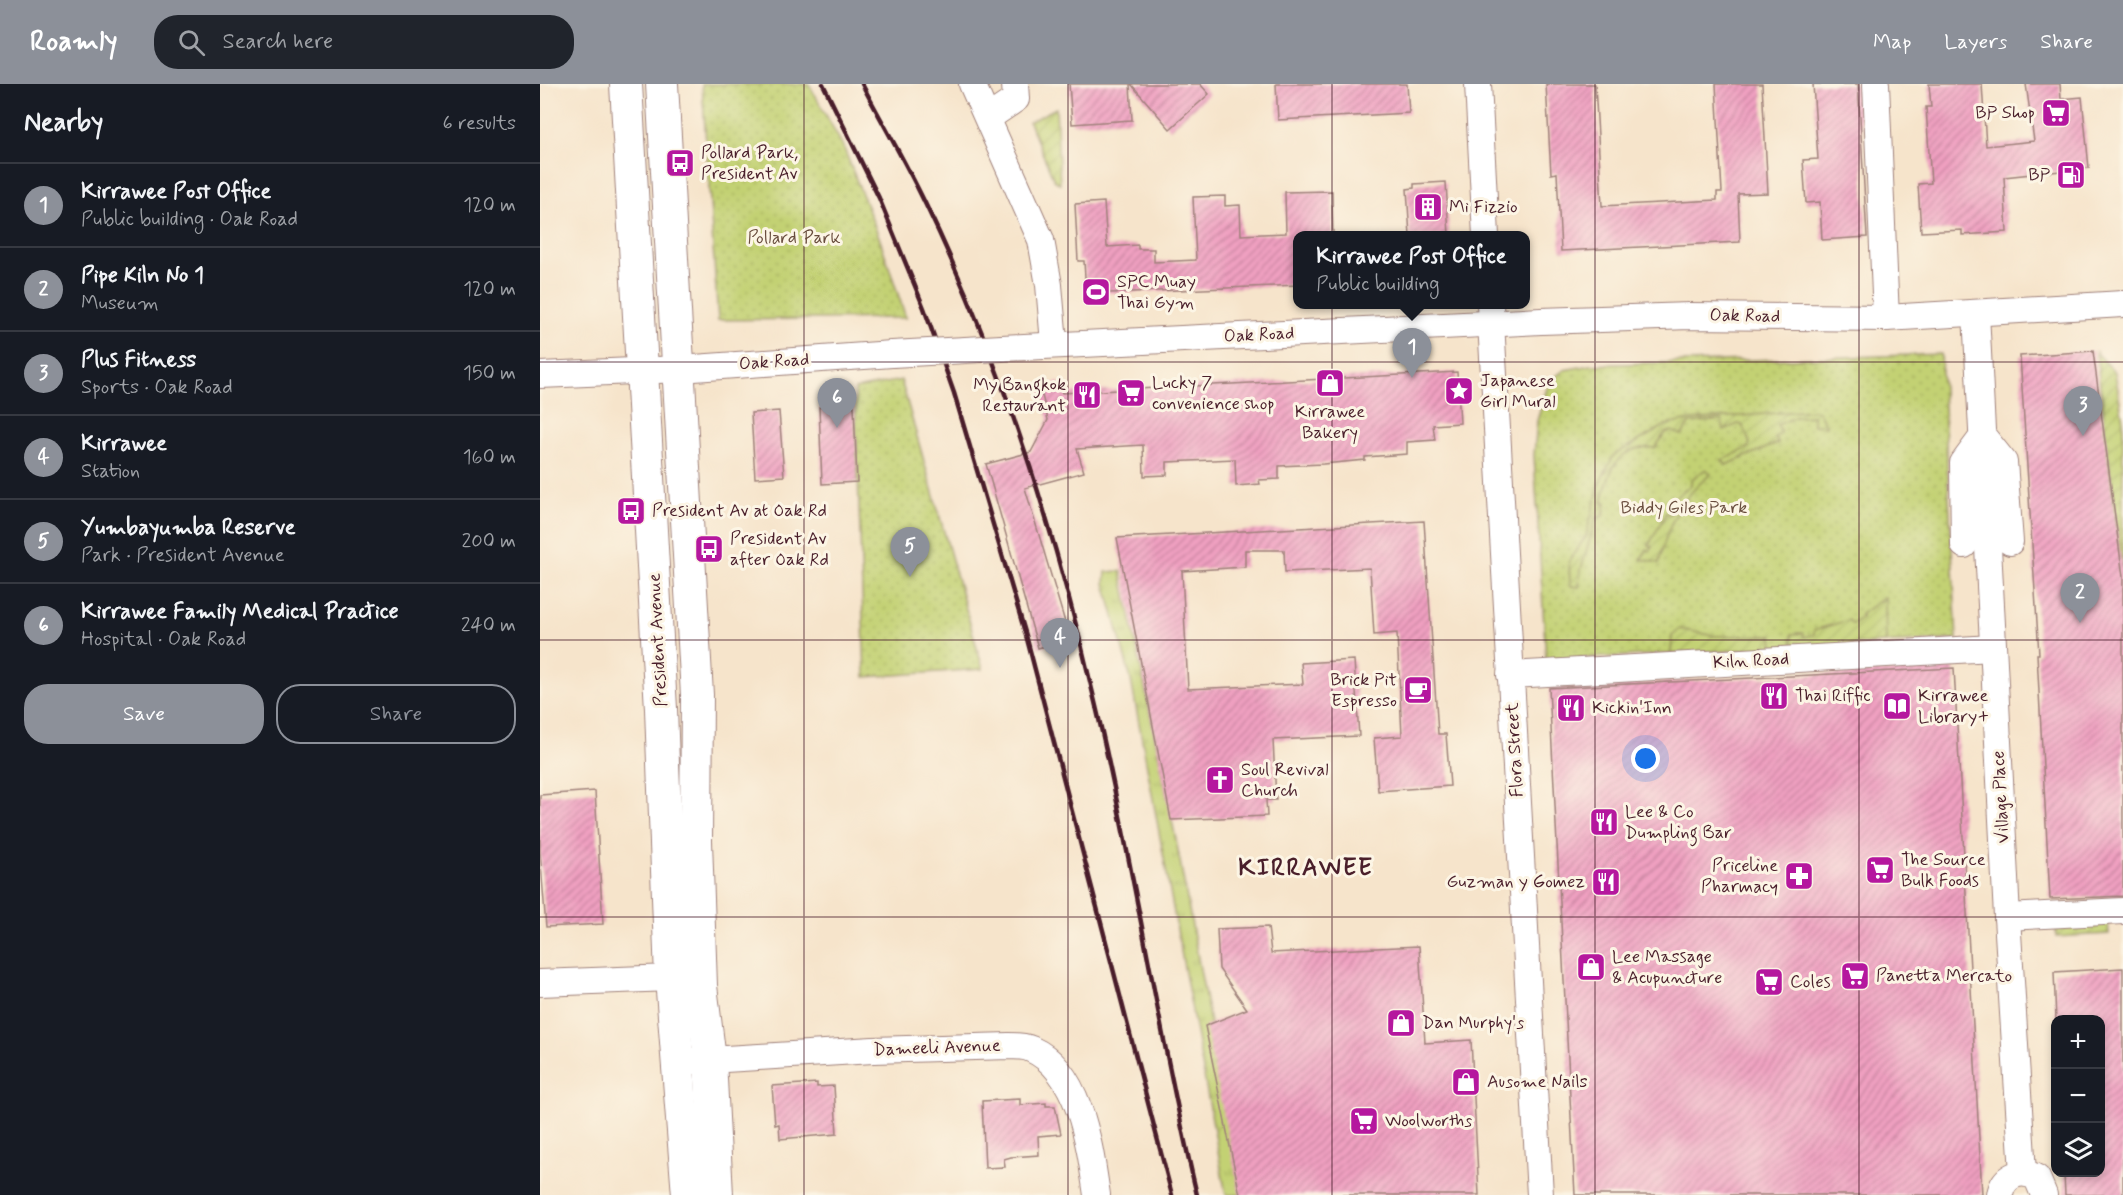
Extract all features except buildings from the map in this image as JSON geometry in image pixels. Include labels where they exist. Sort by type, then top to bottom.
[{"type":"main road","name":"President Avenue","points":[[626,84],[662,709],[671,978],[688,1195]]},
{"type":"main road","name":"President Avenue","points":[[663,84],[697,695],[696,841],[701,986],[711,1060],[717,1195]]},
{"type":"street","points":[[972,84],[1041,240],[1049,285],[1054,343]]},
{"type":"street","points":[[988,118],[1016,99],[1015,84]]},
{"type":"street","points":[[1478,84],[1486,231]]},
{"type":"street","points":[[1876,84],[1886,318]]},
{"type":"street","name":"Oak Road","points":[[540,375],[680,369],[1054,343],[1102,344],[1490,314],[1886,318],[2123,304]]},
{"type":"street","name":"Village Place","points":[[1976,313],[2007,917],[2023,1173]]},
{"type":"street","name":"Flora Street","points":[[1490,314],[1540,1195]]},
{"type":"street","points":[[1964,545],[1963,463],[1983,436],[2004,462],[2010,542]]},
{"type":"street","name":"Kiln Road","points":[[1510,675],[1993,648]]},
{"type":"street","points":[[2007,917],[2123,912]]},
{"type":"street","points":[[540,983],[671,978],[701,986]]},
{"type":"street","name":"Dameeli Avenue","points":[[676,1062],[873,1050],[1009,1046],[1029,1048],[1042,1055],[1071,1091],[1086,1131],[1097,1195]]},
{"type":"street","points":[[2000,1195],[2004,1182],[2009,1177],[2023,1173],[2037,1178],[2044,1195]]},
{"type":"green space","name":"Pollard Park","points":[[702,84],[809,84],[843,146],[878,234],[906,318],[718,320]]},
{"type":"green space","points":[[1056,108],[1060,184],[1054,180],[1029,122]]},
{"type":"green space","points":[[2096,352],[2115,372],[2123,421],[2123,578]]},
{"type":"green space","name":"Biddy Giles Park","points":[[1941,354],[1957,639],[1546,660],[1534,455],[1537,421],[1549,382],[1564,370],[1591,365]]},
{"type":"green space","points":[[901,380],[983,669],[865,677],[855,389]]},
{"type":"green space","points":[[1814,410],[1819,412],[1826,426],[1813,425],[1813,416],[1795,417],[1777,425],[1781,433],[1775,437],[1778,443],[1726,465],[1722,460],[1748,448],[1750,443],[1742,425],[1738,424],[1724,430],[1722,420],[1689,423],[1682,435],[1671,431],[1665,433],[1655,448],[1642,448],[1623,455],[1616,462],[1608,480],[1602,502],[1606,504],[1603,516],[1596,518],[1580,573],[1579,587],[1570,586],[1569,561],[1586,536],[1600,482],[1614,455],[1666,425],[1691,420]]},
{"type":"green space","points":[[1706,469],[1711,474],[1691,493],[1676,514],[1666,537],[1659,563],[1641,559],[1647,549],[1650,551],[1652,547],[1649,545],[1666,513],[1670,514],[1672,511],[1668,509],[1672,500],[1691,485],[1691,480]]},
{"type":"green space","points":[[1121,571],[1177,845],[1242,1195],[1226,1195],[1131,680],[1105,583],[1106,572]]},
{"type":"green space","points":[[1885,597],[1886,643],[1793,648],[1792,634],[1803,633],[1804,637],[1814,635],[1814,630],[1849,620],[1852,624],[1861,618],[1860,615]]},
{"type":"green space","points":[[1680,629],[1715,636],[1773,636],[1774,648],[1671,654],[1672,636]]},
{"type":"green space","points":[[2108,921],[2109,934],[2056,937],[2056,929],[2053,928],[2053,924]]},
{"type":"railway","points":[[823,84],[879,198],[924,308],[954,393],[1027,639],[1172,1195]]},
{"type":"railway","points":[[862,84],[918,188],[952,262],[1001,385],[1044,511],[1080,639],[1109,763],[1170,1072],[1197,1195]]},
{"type":"place","name":"BP Shop","points":[[2056,113]]},
{"type":"place","name":"Pollard Park, President Av","points":[[680,163]]},
{"type":"place","name":"BP","points":[[2071,175]]},
{"type":"place","name":"Mi Fizzio","points":[[1428,207]]},
{"type":"place","name":"SPC Muay Thai Gym","points":[[1096,292]]},
{"type":"place","name":"Kirrawee Post Office","points":[[1412,378]]},
{"type":"place","name":"Kirrawee Bakery","points":[[1330,383]]},
{"type":"place","name":"Japanese Girl Mural","points":[[1459,391]]},
{"type":"place","name":"Lucky 7 convenience shop","points":[[1131,393]]},
{"type":"place","name":"My Bangkok Restaurant","points":[[1087,395]]},
{"type":"place","name":"Kirrawee Family Medical Practice","points":[[837,428]]},
{"type":"place","name":"Plus Fitness","points":[[2083,436]]},
{"type":"place","name":"President Av at Oak Rd","points":[[631,511]]},
{"type":"place","name":"President Av after Oak Rd","points":[[709,549]]},
{"type":"place","name":"Yumbayumba Reserve","points":[[910,577]]},
{"type":"place","name":"Pipe Kiln No 1","points":[[2080,623]]},
{"type":"place","name":"Kirrawee","points":[[1060,668]]},
{"type":"place","name":"Brick Pit Espresso","points":[[1418,690]]},
{"type":"place","name":"Thai Riffic","points":[[1774,696]]},
{"type":"place","name":"Kirrawee Library+","points":[[1897,706]]},
{"type":"place","name":"Kickin'Inn","points":[[1571,708]]},
{"type":"place","name":"Soul Revival Church","points":[[1220,780]]},
{"type":"place","name":"Lee & Co Dumpling Bar","points":[[1604,822]]},
{"type":"place","name":"The Source Bulk Foods","points":[[1880,870]]},
{"type":"place","name":"Priceline Pharmacy","points":[[1799,876]]},
{"type":"place","name":"Guzman y Gomez","points":[[1606,882]]},
{"type":"place","name":"Lee Massage & Acupuncture","points":[[1591,967]]},
{"type":"place","name":"Panetta Mercato","points":[[1855,976]]},
{"type":"place","name":"Coles","points":[[1769,982]]},
{"type":"place","name":"Dan Murphy's","points":[[1401,1023]]},
{"type":"place","name":"Ausome Nails","points":[[1466,1082]]},
{"type":"place","name":"Woolworths","points":[[1364,1121]]},
{"type":"district","name":"KIRRAWEE","points":[[1306,868]]}]
